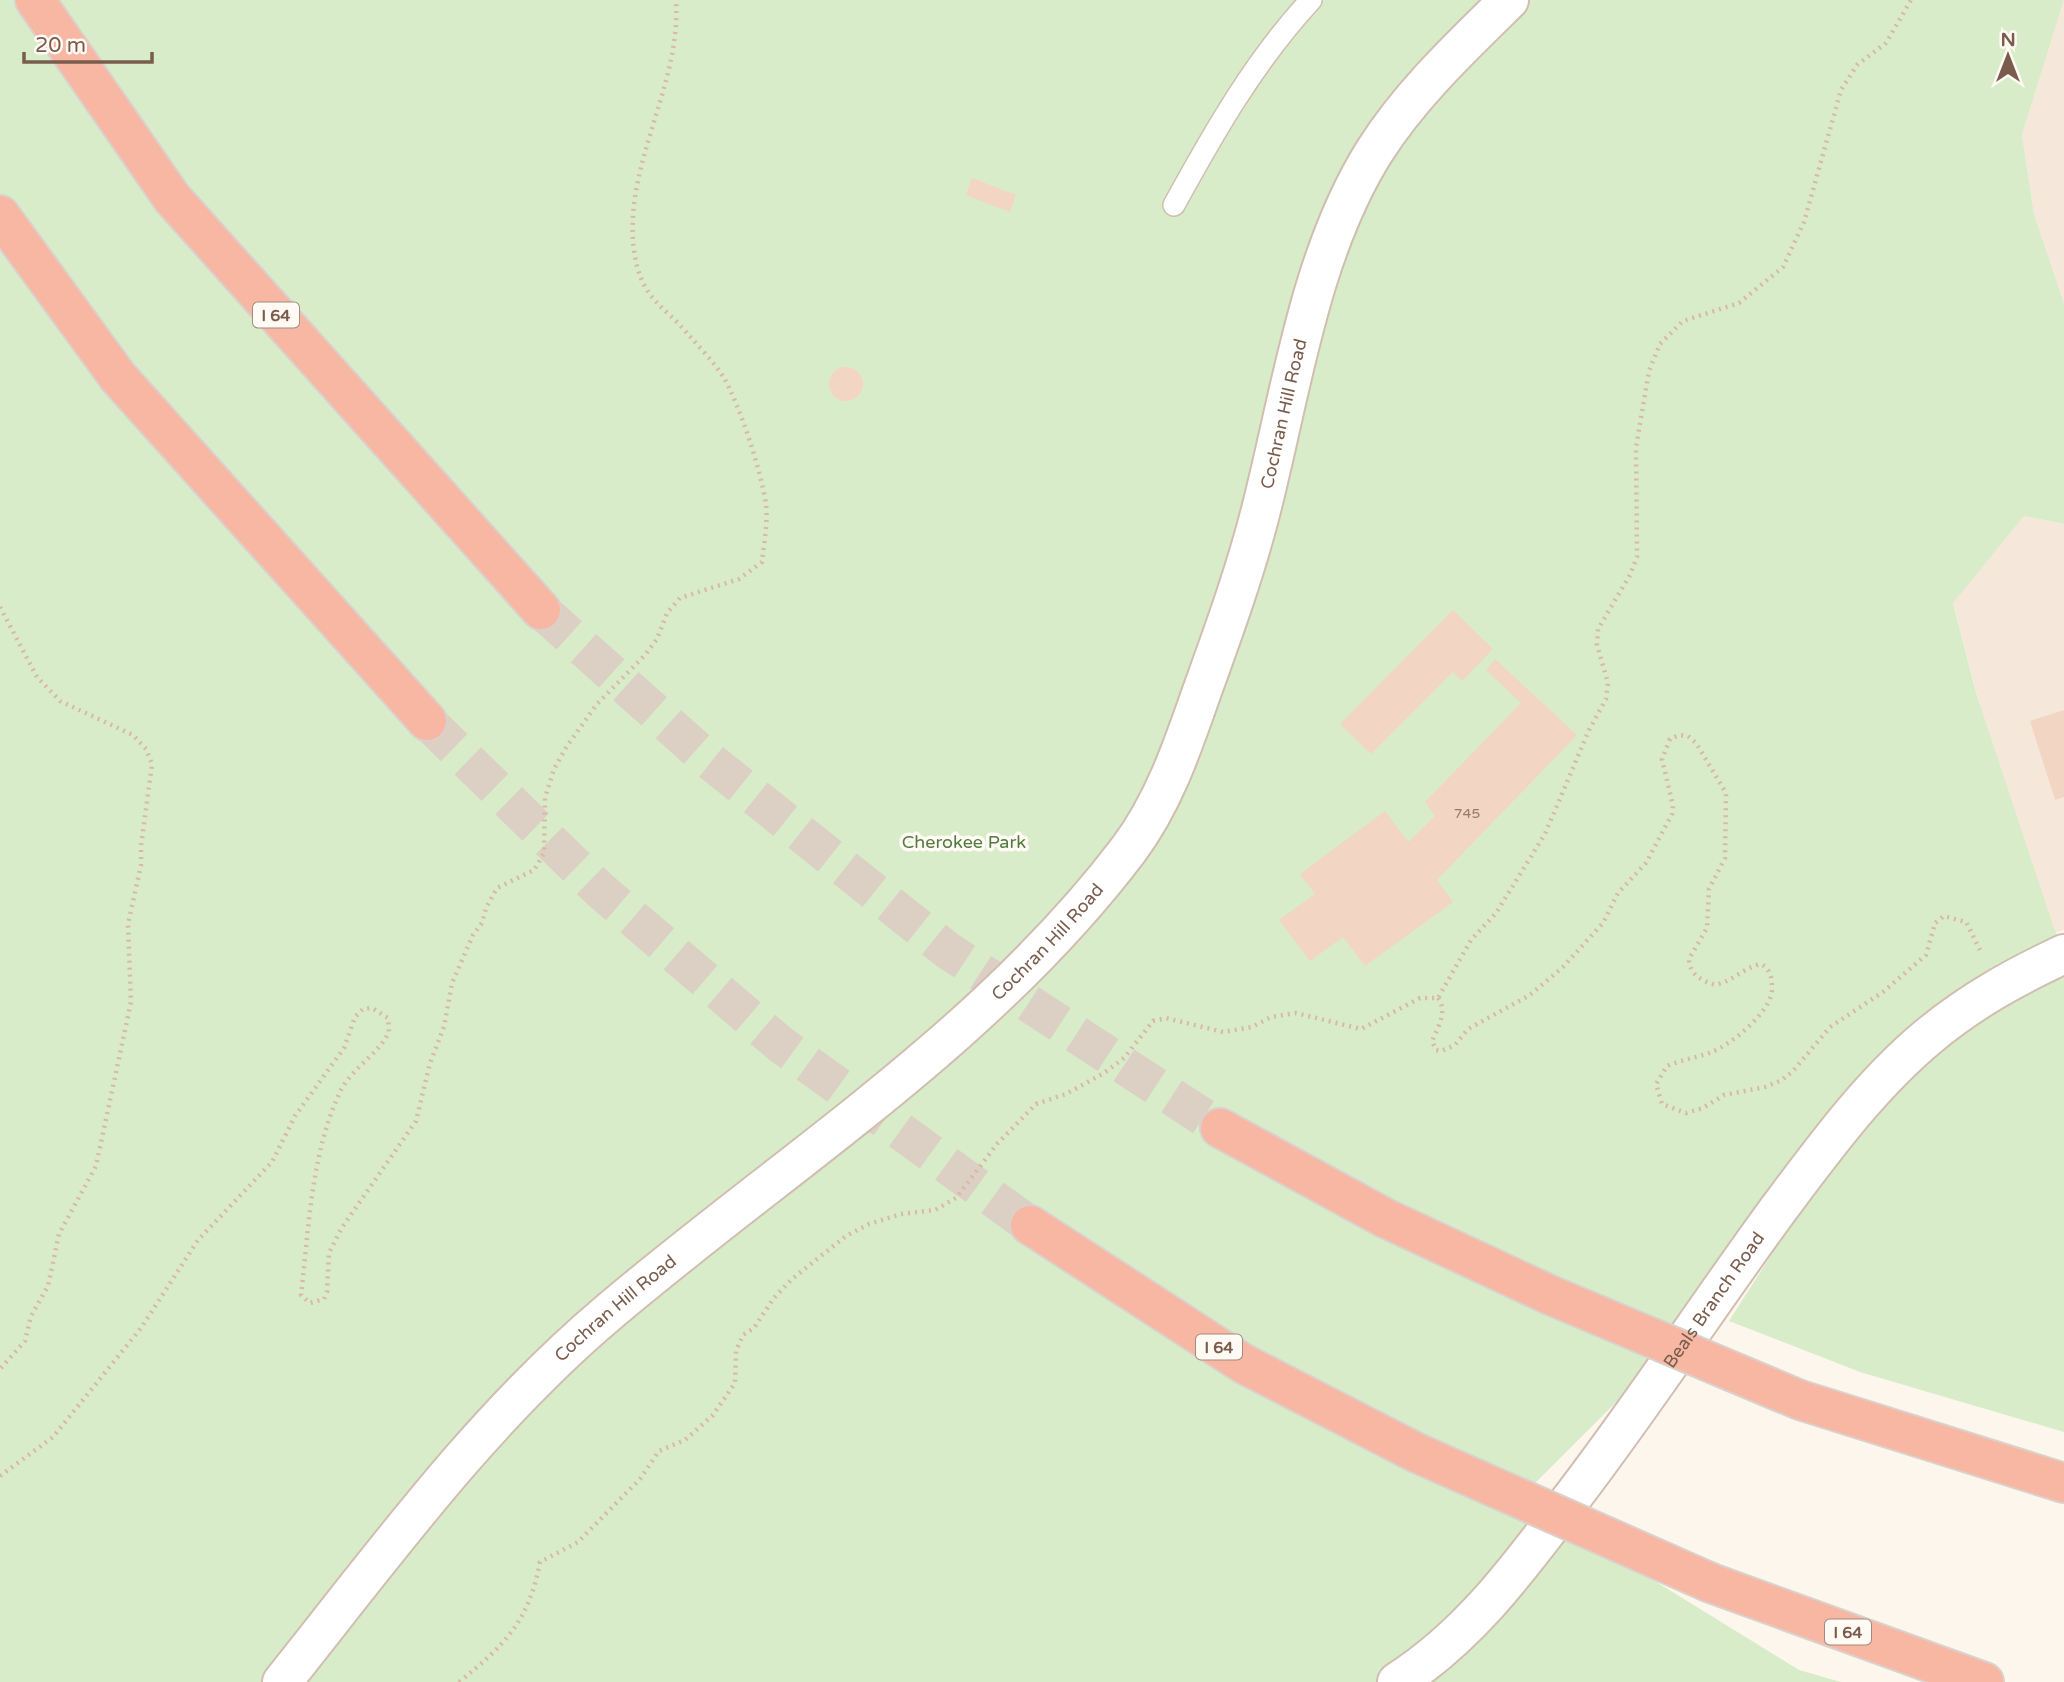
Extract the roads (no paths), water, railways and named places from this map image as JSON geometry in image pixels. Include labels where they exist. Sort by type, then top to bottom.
[{"type":"highway","name":"I 64","points":[[36,0],[172,198],[541,610]]},
{"type":"highway","points":[[0,215],[118,377],[427,721]]},
{"type":"highway","points":[[1220,1128],[1385,1218],[1550,1295],[1800,1400],[2064,1483]]},
{"type":"highway","name":"I 64","points":[[1030,1225],[1244,1364],[1417,1453],[1712,1583],[1984,1682]]},
{"type":"street","name":"Cochran Hill Road","points":[[282,1682],[454,1465],[535,1378],[608,1312],[948,1042],[1018,976],[1131,846],[1162,797],[1177,762],[1238,593],[1261,511],[1301,335],[1340,221],[1373,153],[1431,77],[1509,0]]},
{"type":"street","name":"Beals Branch Road","points":[[1397,1682],[1457,1636],[1507,1583],[1618,1437],[1773,1217],[1867,1097],[1928,1037],[2001,984],[2064,954]]},
{"type":"lane","points":[[1174,205],[1224,118],[1285,28],[1311,0]]},
{"type":"tunnel","points":[[541,610],[705,757],[947,950],[1220,1128]]},
{"type":"tunnel","points":[[427,721],[600,890],[780,1044],[1030,1225]]},
{"type":"park label","name":"Cherokee Park","points":[[964,842]]}]
